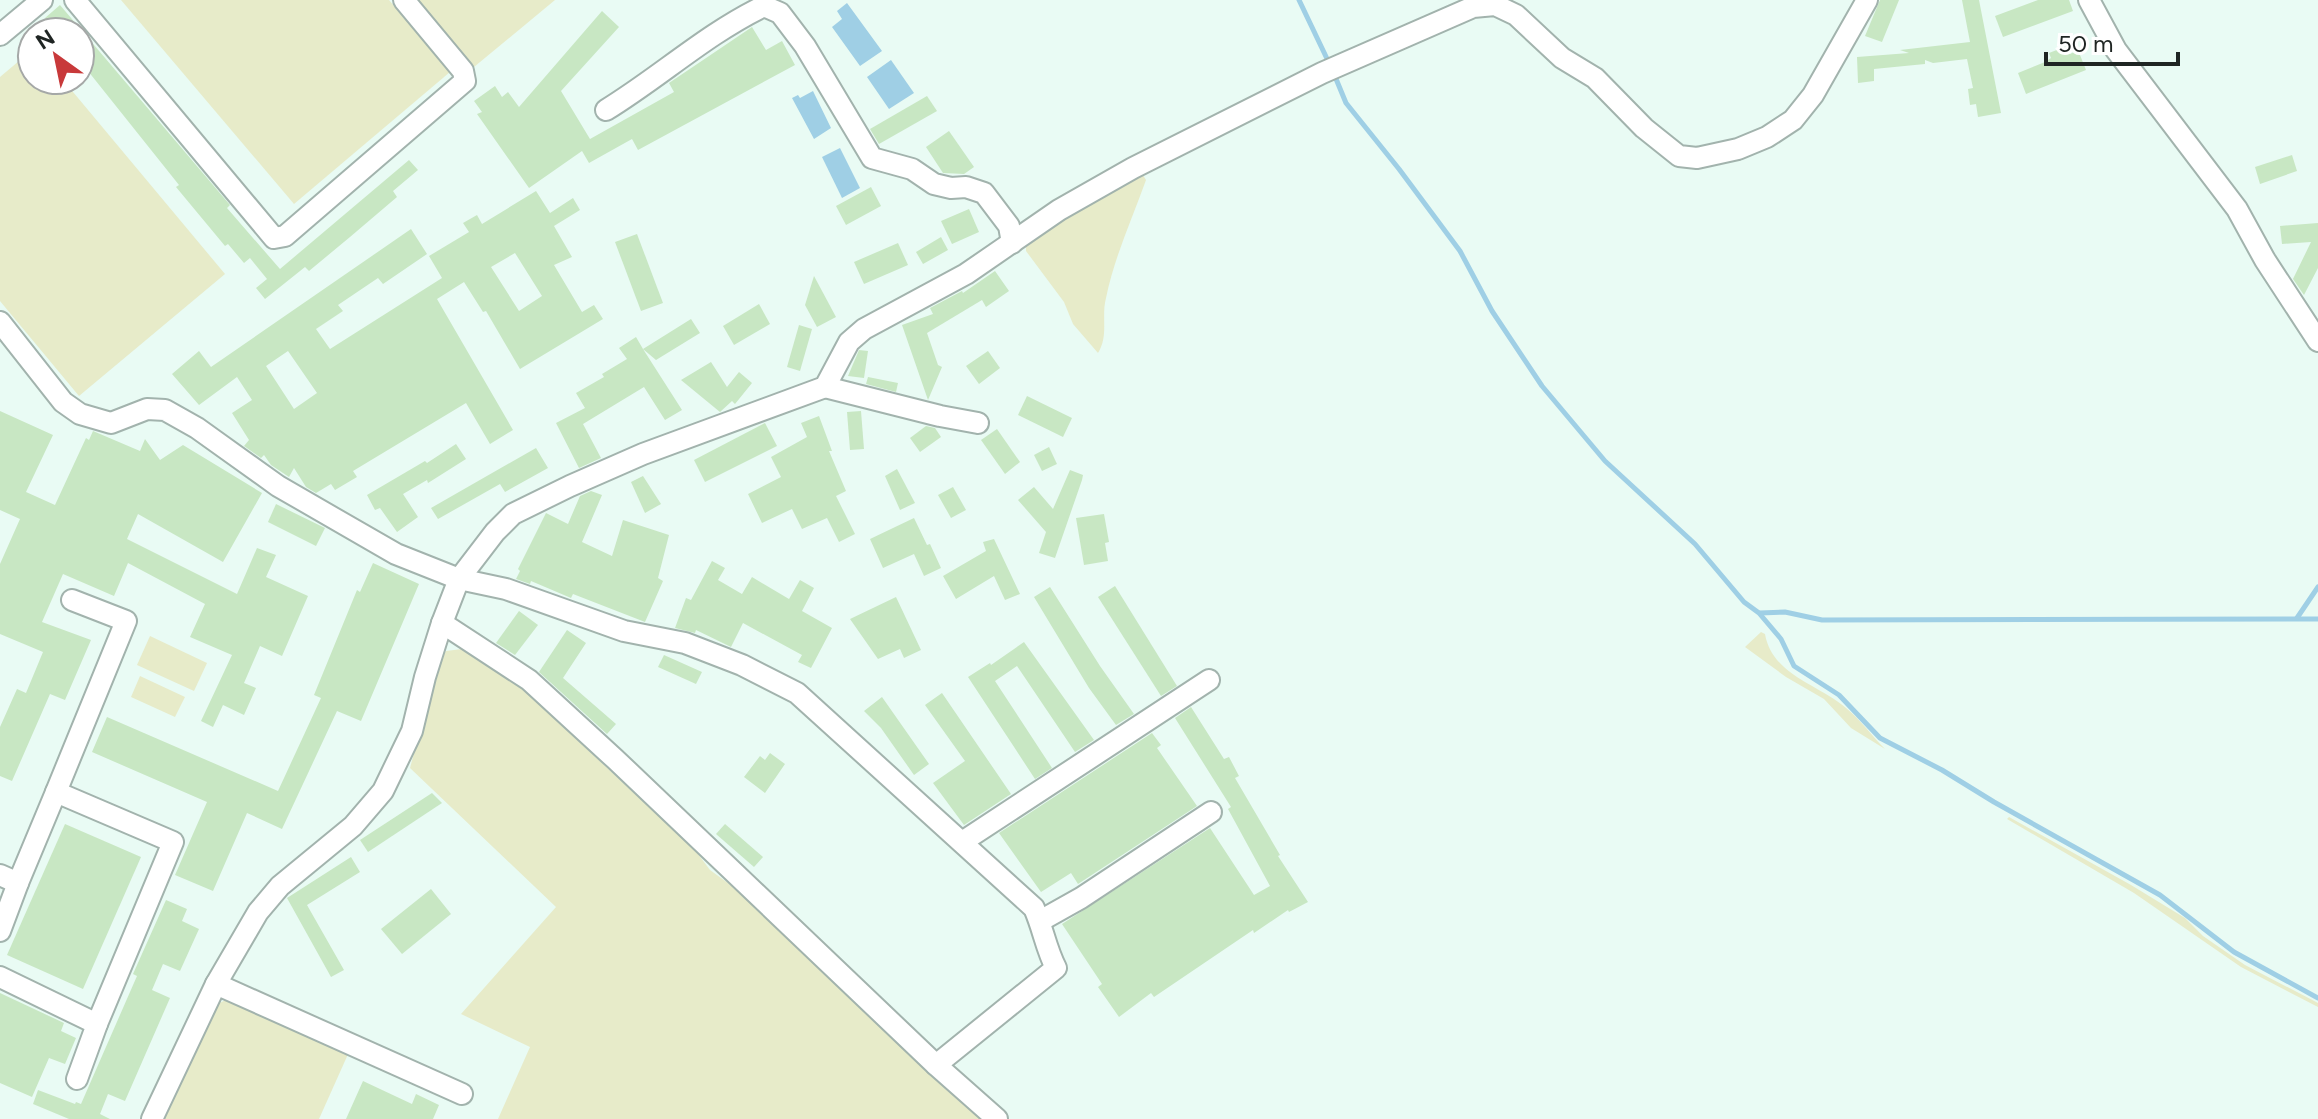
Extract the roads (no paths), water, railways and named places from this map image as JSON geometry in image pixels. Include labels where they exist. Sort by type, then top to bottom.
[{"type":"street","points":[[0,35],[42,0]]},
{"type":"street","points":[[75,0],[274,238],[285,236],[465,81],[463,71],[404,0]]},
{"type":"street","points":[[825,387],[849,342],[864,329],[966,274],[1059,210],[1133,168],[1334,68],[1473,7],[1495,5],[1516,15],[1562,58],[1595,78],[1644,128],[1679,156],[1697,158],[1738,149],[1767,137],[1793,120],[1813,95],[1867,0]]},
{"type":"street","points":[[2089,0],[2116,50],[2237,209],[2265,260],[2318,341]]},
{"type":"street","points":[[606,110],[644,87],[686,52],[764,6],[780,13],[805,46],[872,158],[912,169],[934,184],[966,187],[984,193],[1009,226],[1012,243]]},
{"type":"street","points":[[0,322],[63,402],[80,414],[111,423],[147,409],[165,410],[197,428],[278,486],[396,554],[459,579],[506,589],[624,631],[685,643],[742,665],[797,693],[1034,908],[1040,921],[1048,952],[1056,968],[936,1065]]},
{"type":"street","points":[[152,1119],[216,984],[258,912],[280,886],[353,826],[383,791],[412,731],[425,677],[459,579],[513,514],[643,454],[825,387],[978,423]]},
{"type":"street","points":[[0,931],[9,879],[56,792],[126,621],[72,600]]},
{"type":"street","points":[[442,623],[529,680],[997,1119]]},
{"type":"street","points":[[962,842],[1209,680]]},
{"type":"street","points":[[56,792],[173,842],[77,1079]]},
{"type":"street","points":[[1040,921],[1081,898],[1211,812]]},
{"type":"street","points":[[0,977],[97,1024]]},
{"type":"street","points":[[216,984],[462,1094]]},
{"type":"water","points":[[847,3],[882,51],[860,66],[832,27],[842,19],[837,11]]},
{"type":"water","points":[[891,60],[914,93],[889,109],[867,77]]},
{"type":"water","points":[[813,91],[831,128],[814,139],[792,98],[798,95],[800,98]]},
{"type":"water","points":[[840,148],[860,188],[842,198],[822,157]]},
{"type":"waterway","points":[[1299,0],[1330,65]]},
{"type":"waterway","points":[[1334,74],[1346,103],[1460,251],[1492,311],[1542,386],[1605,461],[1695,544],[1744,602],[1759,613],[1781,639],[1794,666],[1839,695],[1880,738],[1942,770],[2160,895],[2234,952],[2318,998]]},
{"type":"waterway","points":[[2297,618],[2318,587]]},
{"type":"waterway","points":[[1760,613],[1785,612],[1822,620],[2318,619]]}]
